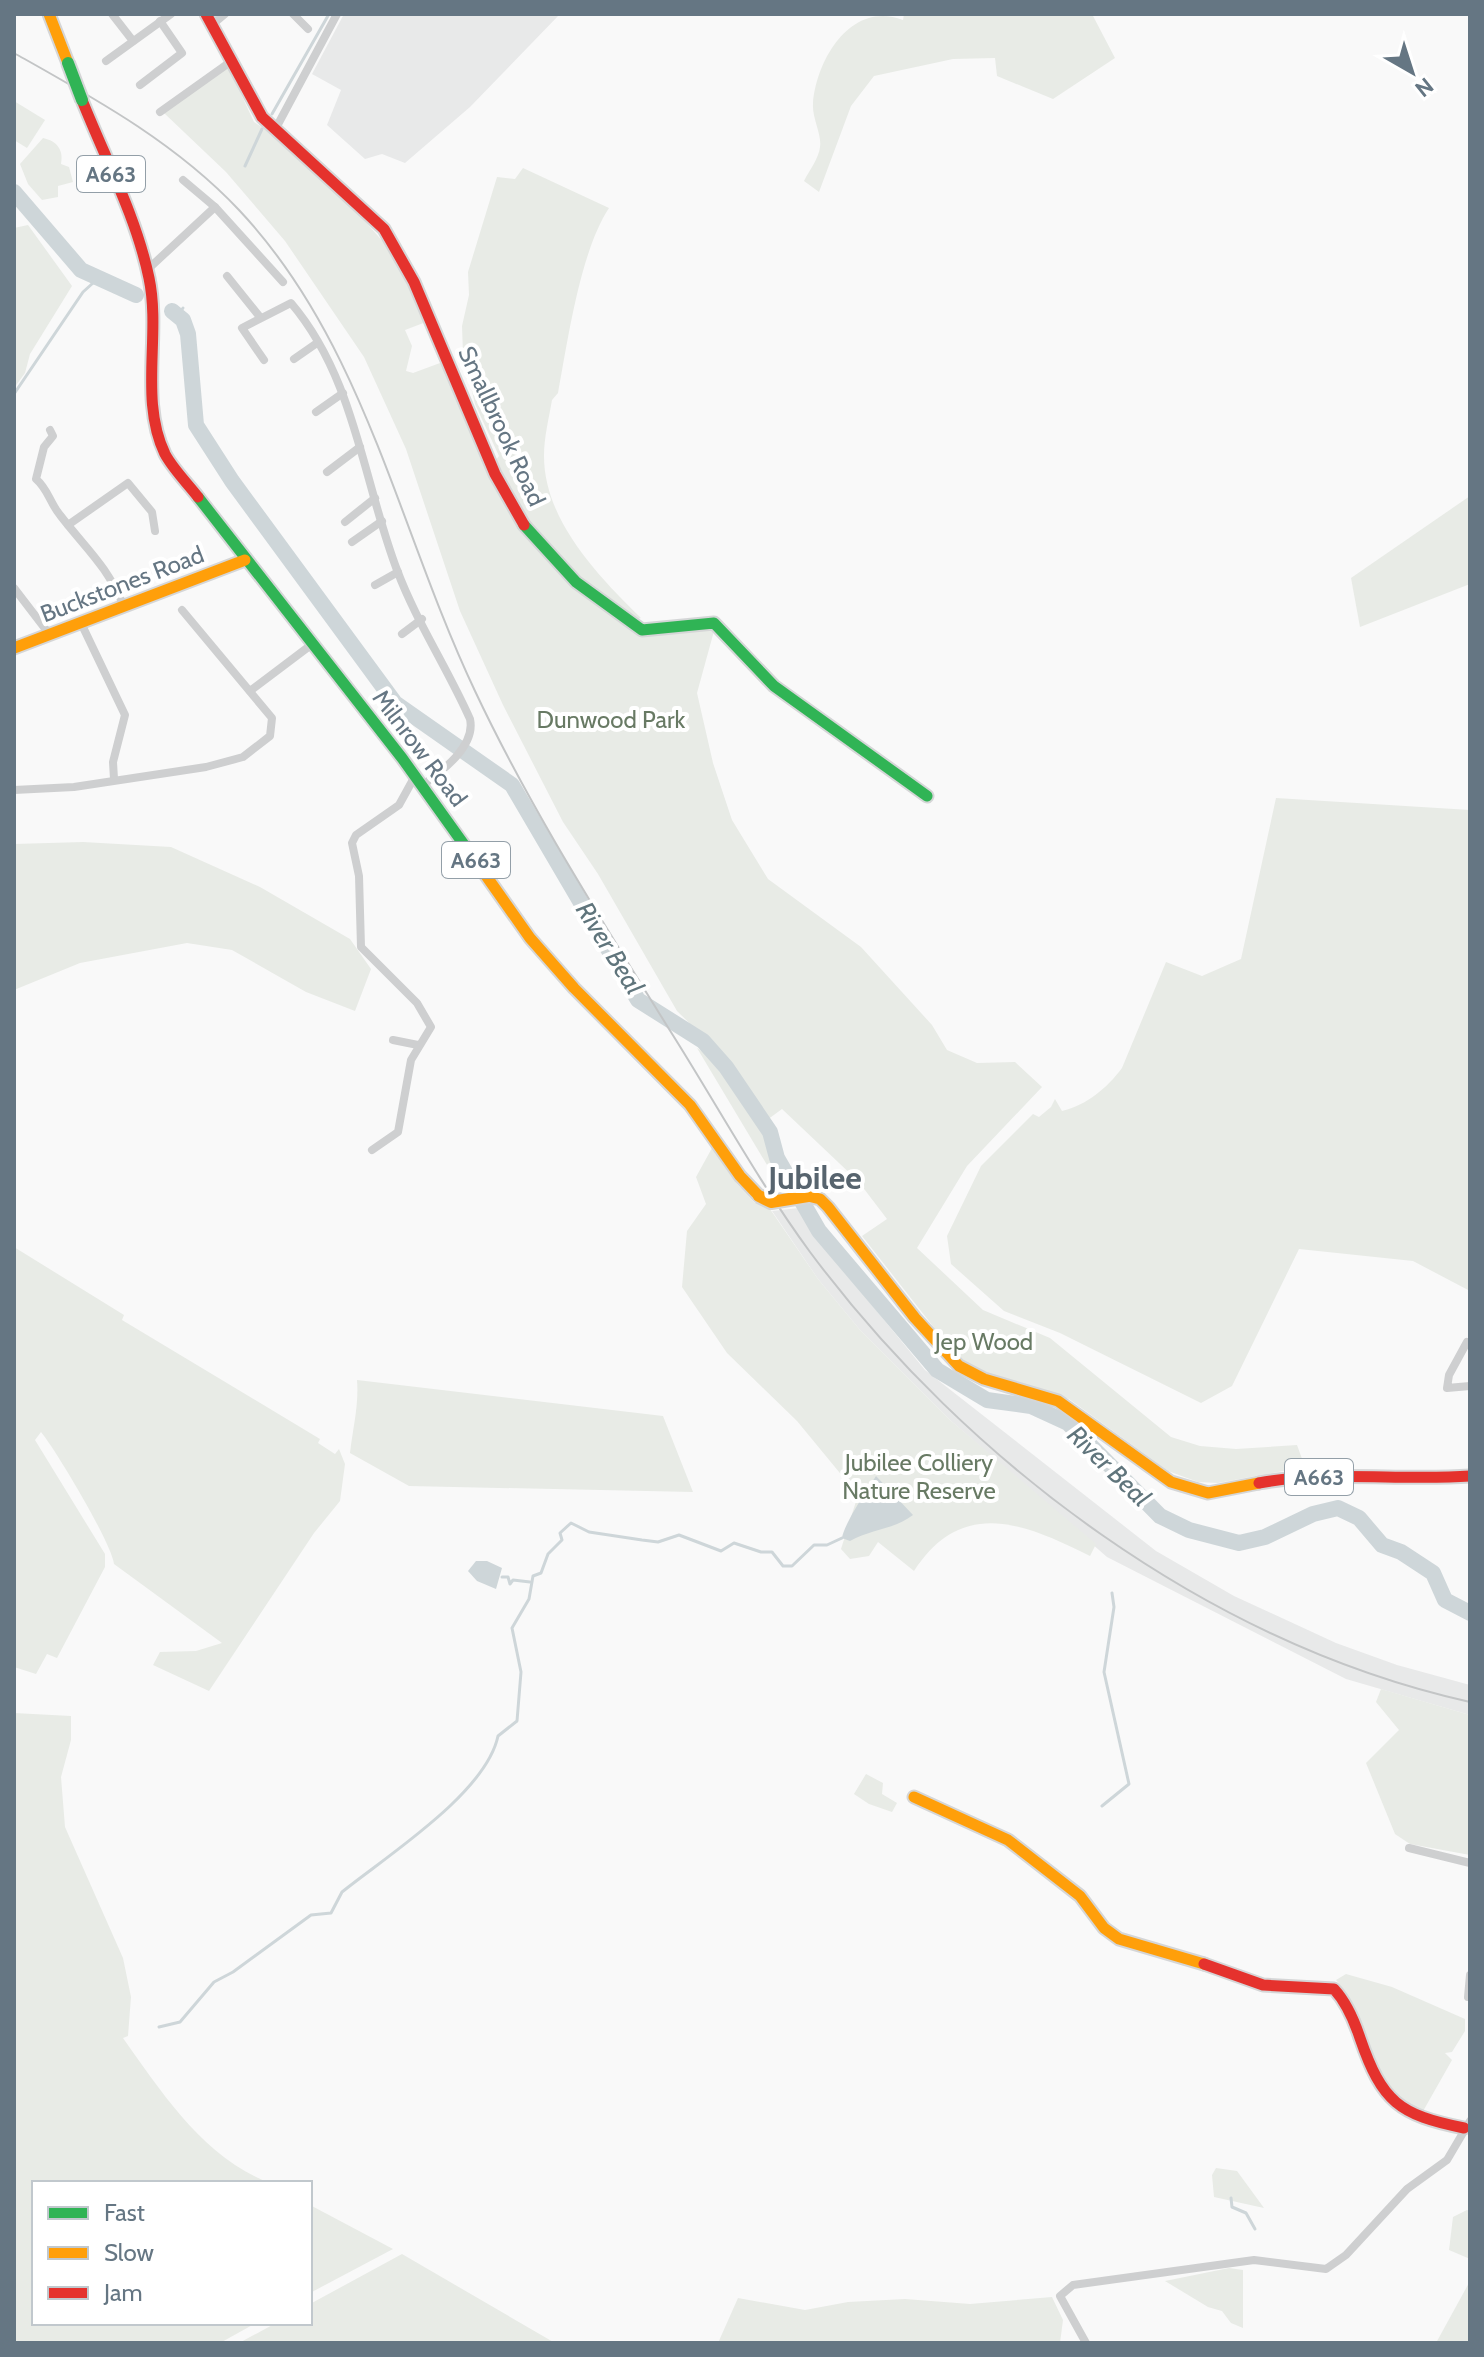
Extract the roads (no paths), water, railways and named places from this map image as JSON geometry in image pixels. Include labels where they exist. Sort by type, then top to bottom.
[{"type":"main road","name":"Milnrow Road","points":[[49,14],[147,270],[155,323],[151,402],[159,441],[166,456],[419,780],[537,946],[690,1105],[740,1176],[759,1196],[771,1202],[808,1196],[820,1199],[915,1318],[959,1366],[970,1374],[1058,1401],[1171,1482],[1208,1493],[1295,1476],[1415,1480],[1470,1476]]},
{"type":"main road","name":"Smallbrook Road","points":[[209,19],[262,117],[384,229],[414,282],[495,474],[523,524],[544,549],[576,582],[642,630],[654,632],[704,620],[714,623],[774,686],[927,796]]},
{"type":"main road","name":"Buckstones Road","points":[[14,648],[245,560]]},
{"type":"main road","points":[[914,1797],[1008,1840],[1080,1896],[1104,1928],[1119,1939],[1175,1953],[1263,1985],[1334,1989],[1350,2010],[1384,2097],[1409,2115],[1467,2124]]},
{"type":"street","points":[[112,14],[133,41]]},
{"type":"street","points":[[106,61],[171,14]]},
{"type":"street","points":[[209,19],[225,14]]},
{"type":"street","points":[[293,14],[308,29]]},
{"type":"street","points":[[276,128],[337,14]]},
{"type":"street","points":[[140,85],[182,53],[160,21]]},
{"type":"street","points":[[160,112],[233,60]]},
{"type":"street","points":[[183,180],[215,207],[283,282]]},
{"type":"street","points":[[147,270],[215,207]]},
{"type":"street","points":[[227,276],[260,317]]},
{"type":"street","points":[[264,360],[242,328],[291,303],[317,343],[343,393],[398,572],[470,719],[470,736],[455,757],[419,780],[399,805],[356,835],[352,843],[359,876],[361,947],[427,1017],[430,1032],[418,1045],[411,1060],[398,1132],[372,1150]]},
{"type":"street","points":[[294,359],[317,343]]},
{"type":"street","points":[[316,412],[343,393]]},
{"type":"street","points":[[50,430],[53,436],[37,466],[36,479],[68,525],[101,560],[124,607]]},
{"type":"street","points":[[327,472],[360,447]]},
{"type":"street","points":[[68,525],[128,483],[152,512],[155,531]]},
{"type":"street","points":[[345,522],[375,498]]},
{"type":"street","points":[[352,542],[382,521]]},
{"type":"street","points":[[375,585],[398,572]]},
{"type":"street","points":[[14,588],[50,635]]},
{"type":"street","points":[[14,790],[74,787],[206,767],[243,757],[270,736],[272,718],[182,610]]},
{"type":"street","points":[[402,634],[422,619]]},
{"type":"street","points":[[81,623],[125,715],[113,762],[114,779]]},
{"type":"street","points":[[250,691],[311,645]]},
{"type":"street","points":[[393,1040],[418,1045]]},
{"type":"street","points":[[1467,1342],[1449,1375],[1447,1388],[1470,1386]]},
{"type":"street","points":[[1409,1848],[1470,1863]]},
{"type":"street","points":[[1468,1997],[1470,1975]]},
{"type":"street","points":[[1086,2343],[1060,2296],[1073,2285],[1254,2260],[1326,2269],[1346,2255],[1407,2189],[1447,2160],[1467,2124]]},
{"type":"waterway","points":[[272,114],[329,14]]},
{"type":"waterway","points":[[245,166],[262,129]]},
{"type":"waterway","name":"River Beal","points":[[14,192],[81,270],[136,295]]},
{"type":"waterway","points":[[14,394],[83,292],[93,283],[112,283]]},
{"type":"waterway","points":[[178,315],[183,308]]},
{"type":"waterway","name":"River Beal","points":[[172,311],[183,320],[188,334],[196,425],[232,481],[395,703],[512,785],[638,1000],[703,1041],[726,1067],[770,1132],[777,1158],[819,1231],[937,1370],[987,1400],[1031,1406],[1068,1423],[1160,1516],[1189,1530],[1239,1543],[1265,1537],[1313,1514],[1338,1508],[1359,1518],[1382,1545],[1401,1552],[1433,1573],[1445,1600],[1470,1613]]},
{"type":"waterway","points":[[159,2027],[180,2022],[214,1982],[233,1972],[311,1915],[331,1913],[342,1892],[433,1822],[475,1779],[490,1758],[498,1736],[517,1721],[521,1672],[512,1628],[529,1599],[533,1576],[541,1573],[548,1554],[562,1540],[560,1533],[571,1523],[589,1532],[658,1542],[679,1535],[721,1551],[734,1543],[761,1552],[772,1552],[783,1566],[792,1566],[814,1545],[827,1545],[842,1538]]},
{"type":"waterway","points":[[502,1577],[508,1577],[510,1584],[513,1580],[530,1582]]},
{"type":"waterway","points":[[1102,1806],[1129,1784],[1104,1672],[1114,1607],[1112,1593]]},
{"type":"waterway","points":[[1231,2198],[1232,2207],[1246,2213],[1255,2229]]},
{"type":"tram line","points":[[14,53],[132,123],[188,163],[239,210],[282,262],[318,319],[349,378],[448,629],[519,778],[592,905],[773,1198],[810,1252],[873,1330],[943,1404],[1020,1472],[1102,1535],[1189,1590],[1279,1637],[1373,1675],[1470,1702]]},
{"type":"district","name":"Jubilee","points":[[815,1177]]},
{"type":"park label","name":"Dunwood Park","points":[[611,719]]},
{"type":"park label","name":"Jep Wood","points":[[984,1341]]},
{"type":"park label","name":"Jubilee Colliery Nature Reserve","points":[[919,1476]]}]
